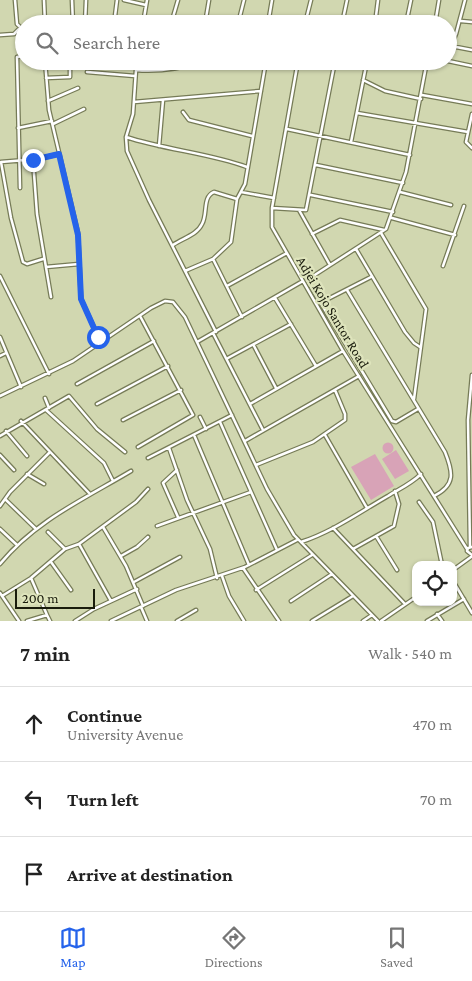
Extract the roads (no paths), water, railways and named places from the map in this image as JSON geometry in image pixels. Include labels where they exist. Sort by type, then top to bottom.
[{"type":"street","points":[[14,0],[17,15]]},
{"type":"street","points":[[44,0],[45,15]]},
{"type":"street","points":[[72,0],[73,15]]},
{"type":"street","points":[[85,15],[86,0]]},
{"type":"street","points":[[115,15],[117,0]]},
{"type":"street","points":[[124,0],[146,5]]},
{"type":"street","points":[[144,15],[147,0]]},
{"type":"street","points":[[174,15],[178,0]]},
{"type":"street","points":[[207,15],[209,0]]},
{"type":"street","points":[[240,15],[244,0]]},
{"type":"street","points":[[270,15],[272,0]]},
{"type":"street","points":[[307,15],[311,0]]},
{"type":"street","points":[[343,15],[346,0]]},
{"type":"street","points":[[376,15],[378,0]]},
{"type":"street","points":[[408,15],[411,0]]},
{"type":"street","points":[[437,15],[440,0]]},
{"type":"street","points":[[457,29],[465,0]]},
{"type":"street","points":[[460,20],[472,22]]},
{"type":"street","points":[[0,35],[15,33]]},
{"type":"street","points":[[457,47],[472,50]]},
{"type":"street","points":[[457,63],[472,66]]},
{"type":"street","points":[[17,70],[20,188]]},
{"type":"street","points":[[46,70],[52,122],[78,232],[82,303],[101,343]]},
{"type":"street","points":[[46,78],[70,77],[70,70]]},
{"type":"street","points":[[136,70],[134,102],[125,141],[127,151],[149,200],[173,245],[263,430]]},
{"type":"street","points":[[185,271],[213,259],[232,242],[237,200],[245,184],[264,70]]},
{"type":"street","name":"Adjei Kojo Santor Road","points":[[297,70],[272,208],[272,227],[343,351],[469,548],[471,556]]},
{"type":"street","points":[[272,208],[306,210],[311,195],[333,70]]},
{"type":"street","points":[[351,142],[365,70]]},
{"type":"street","points":[[418,409],[396,422],[392,421],[307,280],[383,232],[392,218],[410,155],[425,70]]},
{"type":"street","points":[[87,72],[136,76]]},
{"type":"street","points":[[363,80],[385,91],[421,100]]},
{"type":"street","points":[[48,101],[78,88]]},
{"type":"street","points":[[134,102],[261,91]]},
{"type":"street","points":[[422,95],[472,104]]},
{"type":"street","points":[[159,146],[164,100]]},
{"type":"street","points":[[18,128],[52,122],[84,109]]},
{"type":"street","points":[[183,112],[189,120],[252,136]]},
{"type":"street","points":[[357,113],[468,132]]},
{"type":"street","points":[[472,114],[466,146],[472,148]]},
{"type":"street","points":[[287,129],[410,155]]},
{"type":"street","points":[[126,137],[247,167]]},
{"type":"street","points":[[43,259],[27,264],[23,262],[11,218],[0,162],[33,160],[59,154]]},
{"type":"street","points":[[33,160],[37,214],[42,235],[43,259],[51,297]]},
{"type":"street","points":[[316,165],[402,183]]},
{"type":"street","points":[[173,245],[200,229],[205,217],[207,198],[210,193],[214,192],[237,200]]},
{"type":"street","points":[[241,192],[274,199]]},
{"type":"street","points":[[400,192],[451,205]]},
{"type":"street","points":[[311,195],[393,212]]},
{"type":"street","points":[[443,266],[464,206]]},
{"type":"street","points":[[299,210],[330,265]]},
{"type":"street","points":[[392,218],[455,235]]},
{"type":"street","points":[[312,234],[340,220],[383,232],[425,304],[426,314],[414,400]]},
{"type":"street","points":[[356,249],[371,277],[406,332],[414,343],[421,347]]},
{"type":"street","points":[[227,286],[287,253]]},
{"type":"street","points":[[213,259],[242,317]]},
{"type":"street","points":[[46,267],[79,264]]},
{"type":"street","points":[[0,276],[49,374]]},
{"type":"street","points":[[320,303],[371,277]]},
{"type":"street","points":[[197,342],[303,282]]},
{"type":"street","points":[[347,290],[445,452],[451,472],[448,488],[434,496]]},
{"type":"street","points":[[274,298],[316,366]]},
{"type":"street","points":[[0,396],[49,374],[101,343],[160,304],[172,301],[182,311],[246,441],[267,489],[299,541],[380,621],[412,600]]},
{"type":"street","points":[[138,447],[192,415],[181,390],[140,316]]},
{"type":"street","points":[[228,358],[254,346],[291,324]]},
{"type":"street","points":[[0,337],[21,387]]},
{"type":"street","points":[[77,384],[154,341]]},
{"type":"street","points":[[254,346],[276,388]]},
{"type":"street","points":[[250,404],[343,351]]},
{"type":"street","points":[[0,356],[6,353]]},
{"type":"street","points":[[97,404],[168,366]]},
{"type":"street","points":[[469,548],[468,420],[472,375]]},
{"type":"street","points":[[246,441],[359,376]]},
{"type":"street","points":[[123,420],[181,390]]},
{"type":"street","points":[[256,465],[325,435],[346,418],[335,390]]},
{"type":"street","points":[[0,436],[21,422],[71,396],[97,429],[125,452]]},
{"type":"street","points":[[45,398],[49,408]]},
{"type":"street","points":[[46,410],[104,463],[113,480]]},
{"type":"street","points":[[148,458],[232,415]]},
{"type":"street","points":[[200,417],[206,429]]},
{"type":"street","points":[[21,422],[90,494]]},
{"type":"street","points":[[220,422],[277,550]]},
{"type":"street","points":[[6,431],[28,456]]},
{"type":"street","points":[[194,435],[249,565]]},
{"type":"street","points":[[325,435],[367,508]]},
{"type":"street","points":[[169,448],[193,512],[210,549],[217,578]]},
{"type":"street","points":[[0,506],[27,474],[49,453]]},
{"type":"street","points":[[0,455],[14,470]]},
{"type":"street","points":[[177,470],[163,483],[178,517]]},
{"type":"street","points":[[0,564],[17,545],[63,509],[131,471]]},
{"type":"street","points":[[27,474],[44,484]]},
{"type":"street","points":[[111,621],[176,590],[243,568],[277,550],[333,528],[409,484],[420,474]]},
{"type":"street","points":[[19,621],[1,595],[30,578],[65,549],[79,544],[103,527],[136,502],[148,489]]},
{"type":"street","points":[[353,548],[394,526],[399,504],[395,491]]},
{"type":"street","points":[[157,526],[251,492]]},
{"type":"street","points":[[5,499],[37,530]]},
{"type":"street","points":[[419,502],[433,522],[441,561]]},
{"type":"street","points":[[103,527],[134,582],[147,621]]},
{"type":"street","points":[[333,528],[405,604]]},
{"type":"street","points":[[0,529],[17,545]]},
{"type":"street","points":[[48,532],[65,549]]},
{"type":"street","points":[[376,536],[397,570]]},
{"type":"street","points":[[121,556],[148,537]]},
{"type":"street","points":[[79,544],[112,601]]},
{"type":"street","points":[[256,590],[312,555]]},
{"type":"street","points":[[457,567],[471,556]]},
{"type":"street","points":[[134,582],[180,557]]},
{"type":"street","points":[[51,562],[71,590]]},
{"type":"street","points":[[243,568],[256,590],[279,621]]},
{"type":"street","points":[[291,601],[332,574]]},
{"type":"street","points":[[222,576],[230,596],[244,621]]},
{"type":"street","points":[[30,578],[50,621]]},
{"type":"street","points":[[457,588],[472,613]]},
{"type":"street","points":[[75,621],[136,589]]},
{"type":"street","points":[[312,621],[354,595]]},
{"type":"street","points":[[427,621],[464,599]]},
{"type":"street","points":[[179,620],[196,610]]},
{"type":"street","points":[[27,621],[47,614]]},
{"type":"street","points":[[363,621],[372,614]]},
{"type":"street","points":[[438,614],[442,621]]}]
